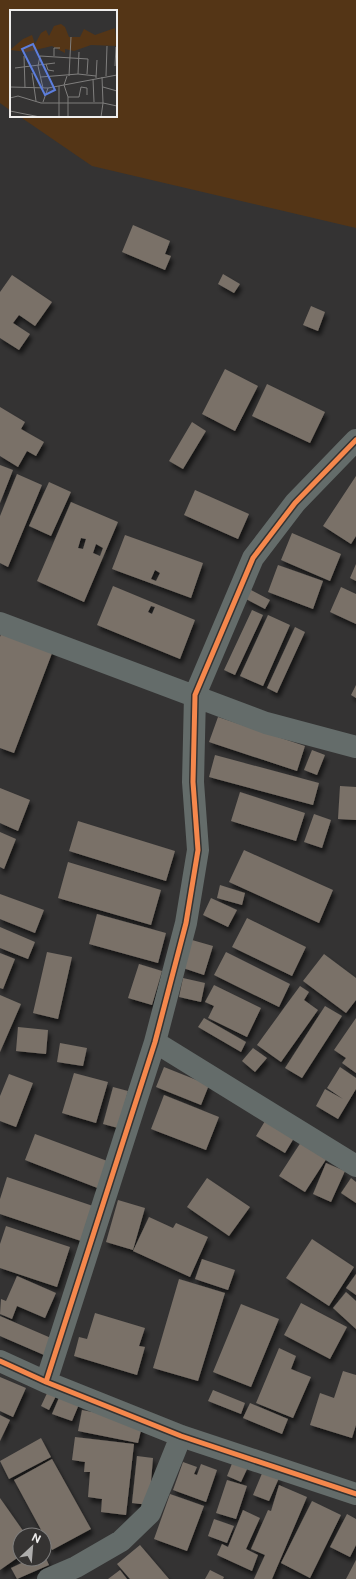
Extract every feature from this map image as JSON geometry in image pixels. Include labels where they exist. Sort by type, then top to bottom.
[{"type":"street","points":[[46,1382],[155,1042],[186,923],[198,850],[193,782],[195,695],[254,558],[295,503],[356,440]]},
{"type":"street","points":[[0,623],[195,695],[266,723],[356,747]]},
{"type":"street","points":[[155,1042],[356,1166]]},
{"type":"street","points":[[0,1361],[46,1382],[181,1436],[356,1494]]},
{"type":"street","points":[[48,1579],[76,1568],[121,1541],[150,1513],[181,1436]]},
{"type":"shaded area","points":[[0,0],[356,0],[356,228],[92,166],[20,117],[117,117],[117,10],[10,10],[10,110],[0,103]]},
{"type":"building","points":[[133,225],[170,241],[165,254],[171,256],[165,270],[122,252]]},
{"type":"building","points":[[223,274],[240,284],[234,293],[218,284]]},
{"type":"building","points":[[12,275],[52,302],[35,326],[19,315],[13,323],[30,334],[19,350],[0,338],[0,292]]},
{"type":"building","points":[[311,306],[325,312],[318,331],[303,325]]},
{"type":"building","points":[[225,369],[258,386],[235,431],[202,414]]},
{"type":"building","points":[[267,384],[325,412],[310,443],[252,416]]},
{"type":"building","points":[[0,407],[25,422],[21,429],[44,442],[36,456],[27,451],[18,467],[0,456]]},
{"type":"building","points":[[192,422],[206,431],[183,469],[169,461]]},
{"type":"building","points":[[0,465],[13,470],[0,503]]},
{"type":"building","points":[[17,474],[42,485],[8,567],[0,563],[0,516]]},
{"type":"building","points":[[356,476],[356,536],[351,544],[323,526]]},
{"type":"building","points":[[49,482],[71,492],[51,536],[29,526]]},
{"type":"building","points":[[195,490],[249,514],[238,539],[184,515]]},
{"type":"building","points":[[71,502],[118,522],[84,602],[37,581]],"holes":[[[81,538],[86,539],[83,549],[78,548]],[[96,544],[103,548],[100,556],[93,553]]]},
{"type":"building","points":[[292,533],[341,554],[330,581],[281,560]]},
{"type":"building","points":[[125,535],[203,563],[191,598],[112,569]],"holes":[[[155,570],[160,573],[156,581],[151,579]]]},
{"type":"building","points":[[356,564],[356,581],[350,578]]},
{"type":"building","points":[[278,565],[323,581],[313,609],[268,592]]},
{"type":"building","points":[[113,586],[195,620],[180,659],[97,625]],"holes":[[[151,606],[155,607],[152,614],[148,612]]]},
{"type":"building","points":[[341,587],[356,594],[356,624],[330,612]]},
{"type":"building","points":[[251,590],[270,600],[265,609],[246,599]]},
{"type":"building","points":[[252,610],[263,615],[235,675],[224,670]]},
{"type":"building","points":[[268,615],[290,625],[263,686],[240,676]]},
{"type":"building","points":[[295,627],[305,632],[277,693],[267,688]]},
{"type":"building","points":[[3,628],[54,648],[14,753],[0,748],[0,637]]},
{"type":"building","points":[[356,685],[356,698],[351,695]]},
{"type":"building","points":[[218,717],[305,746],[297,771],[209,742]]},
{"type":"building","points":[[312,750],[325,755],[317,775],[304,770]]},
{"type":"building","points":[[215,755],[319,783],[313,805],[209,777]]},
{"type":"building","points":[[340,786],[356,787],[356,820],[338,819]]},
{"type":"building","points":[[0,788],[30,800],[18,831],[0,823]]},
{"type":"building","points":[[240,792],[305,813],[296,841],[231,821]]},
{"type":"building","points":[[314,814],[331,820],[322,848],[304,842]]},
{"type":"building","points":[[78,821],[175,851],[166,881],[69,851]]},
{"type":"building","points":[[0,832],[16,839],[4,869],[0,867]]},
{"type":"building","points":[[244,850],[333,890],[319,923],[229,882]]},
{"type":"building","points":[[68,862],[161,890],[151,925],[58,898]]},
{"type":"building","points":[[220,885],[245,893],[242,905],[217,898]]},
{"type":"building","points":[[0,894],[44,910],[35,933],[0,919]]},
{"type":"building","points":[[211,898],[237,910],[228,927],[203,915]]},
{"type":"building","points":[[97,914],[166,933],[158,963],[89,944]]},
{"type":"building","points":[[247,918],[306,947],[292,976],[232,947]]},
{"type":"building","points":[[0,927],[35,942],[28,959],[0,948]]},
{"type":"building","points":[[192,940],[213,946],[204,975],[183,968]]},
{"type":"building","points":[[47,952],[72,957],[58,1019],[33,1013]]},
{"type":"building","points":[[226,952],[290,984],[279,1007],[214,975]]},
{"type":"building","points":[[0,953],[15,959],[3,989],[0,988]]},
{"type":"building","points":[[324,954],[356,978],[356,1000],[346,1013],[303,981]]},
{"type":"building","points":[[139,964],[162,971],[152,1005],[128,998]]},
{"type":"building","points":[[183,978],[205,983],[201,1002],[179,997]]},
{"type":"building","points":[[214,985],[261,1008],[247,1037],[208,1018],[214,1006],[205,1002]]},
{"type":"building","points":[[300,986],[309,992],[304,1000],[318,1010],[281,1062],[257,1045]]},
{"type":"building","points":[[0,995],[21,1004],[0,1052]]},
{"type":"building","points":[[325,1006],[342,1016],[302,1078],[285,1068]]},
{"type":"building","points":[[204,1018],[246,1042],[241,1052],[198,1027]]},
{"type":"building","points":[[356,1018],[356,1073],[342,1063],[346,1058],[334,1050]]},
{"type":"building","points":[[18,1027],[48,1030],[46,1054],[16,1051]]},
{"type":"building","points":[[60,1043],[87,1048],[83,1066],[57,1062]]},
{"type":"building","points":[[253,1048],[267,1058],[255,1072],[242,1061]]},
{"type":"building","points":[[164,1067],[209,1085],[201,1105],[156,1087]]},
{"type":"building","points":[[340,1067],[356,1078],[356,1089],[338,1119],[316,1106],[325,1089],[343,1099],[327,1088]]},
{"type":"building","points":[[74,1073],[108,1082],[96,1123],[62,1113]]},
{"type":"building","points":[[9,1074],[33,1083],[16,1127],[0,1121],[0,1096]]},
{"type":"building","points":[[113,1087],[128,1091],[118,1128],[103,1124]]},
{"type":"building","points":[[164,1095],[219,1117],[206,1150],[151,1129]]},
{"type":"building","points":[[265,1121],[294,1138],[285,1153],[256,1136]]},
{"type":"building","points":[[35,1134],[110,1162],[100,1189],[25,1160]]},
{"type":"building","points":[[301,1142],[327,1158],[305,1192],[279,1176]]},
{"type":"building","points":[[326,1163],[345,1171],[331,1202],[313,1194]]},
{"type":"building","points":[[7,1177],[93,1206],[81,1241],[0,1214],[0,1199]]},
{"type":"building","points":[[207,1178],[250,1207],[229,1236],[187,1207]]},
{"type":"building","points":[[351,1178],[356,1182],[356,1203],[341,1193]]},
{"type":"building","points":[[118,1200],[145,1208],[133,1250],[106,1242]]},
{"type":"building","points":[[149,1217],[173,1228],[176,1223],[208,1237],[190,1277],[133,1251]]},
{"type":"building","points":[[6,1226],[70,1247],[57,1287],[0,1268],[0,1244]]},
{"type":"building","points":[[312,1239],[354,1267],[329,1306],[286,1278]]},
{"type":"building","points":[[202,1259],[235,1270],[228,1290],[195,1279]]},
{"type":"building","points":[[356,1274],[356,1295],[346,1288]]},
{"type":"building","points":[[17,1276],[56,1293],[45,1318],[17,1306],[12,1319],[0,1314],[1,1299],[6,1301]]},
{"type":"building","points":[[179,1279],[225,1293],[198,1381],[153,1368]]},
{"type":"building","points":[[346,1292],[356,1301],[356,1329],[333,1308]]},
{"type":"building","points":[[301,1303],[347,1327],[330,1359],[284,1335]]},
{"type":"building","points":[[241,1304],[279,1319],[251,1387],[213,1372]]},
{"type":"building","points":[[95,1313],[145,1328],[139,1346],[145,1347],[137,1375],[74,1356],[79,1337],[87,1339]]},
{"type":"building","points":[[0,1316],[51,1338],[44,1355],[0,1336]]},
{"type":"building","points":[[279,1348],[296,1356],[291,1369],[311,1377],[293,1418],[256,1403]]},
{"type":"building","points":[[343,1371],[356,1375],[356,1425],[352,1438],[310,1425],[320,1393],[334,1398]]},
{"type":"building","points":[[0,1377],[26,1388],[13,1417],[0,1411]]},
{"type":"building","points":[[49,1389],[58,1392],[49,1410],[41,1406]]},
{"type":"building","points":[[213,1390],[245,1403],[241,1414],[208,1401]]},
{"type":"building","points":[[61,1393],[80,1402],[72,1421],[52,1414]]},
{"type":"building","points":[[250,1403],[288,1419],[282,1434],[243,1418]]},
{"type":"building","points":[[82,1410],[143,1422],[138,1443],[78,1431]]},
{"type":"building","points":[[0,1415],[10,1420],[0,1441]]},
{"type":"building","points":[[75,1437],[134,1444],[126,1515],[101,1512],[102,1499],[88,1497],[90,1472],[84,1472],[85,1462],[72,1460]]},
{"type":"building","points":[[41,1438],[51,1457],[9,1479],[0,1461]]},
{"type":"building","points":[[137,1456],[153,1458],[149,1505],[132,1503]]},
{"type":"building","points":[[52,1459],[91,1529],[52,1550],[52,1527],[40,1527],[14,1480]]},
{"type":"building","points":[[233,1461],[248,1467],[241,1482],[227,1476]]},
{"type":"building","points":[[183,1462],[197,1467],[194,1474],[197,1475],[201,1464],[217,1470],[206,1502],[173,1490]]},
{"type":"building","points":[[263,1471],[279,1478],[269,1501],[253,1495]]},
{"type":"building","points":[[227,1480],[247,1486],[236,1519],[216,1513]]},
{"type":"building","points":[[279,1485],[307,1497],[272,1579],[254,1579],[265,1555],[251,1549],[268,1510],[271,1511]]},
{"type":"building","points":[[170,1494],[204,1506],[187,1551],[154,1539]]},
{"type":"building","points":[[0,1498],[20,1527],[12,1527],[12,1562],[0,1570]]},
{"type":"building","points":[[312,1501],[341,1515],[310,1578],[281,1563]]},
{"type":"building","points":[[243,1510],[260,1518],[246,1549],[258,1555],[252,1571],[217,1555],[222,1544],[228,1547]]},
{"type":"building","points":[[347,1514],[356,1519],[356,1545],[350,1557],[330,1547]]},
{"type":"building","points":[[214,1519],[234,1526],[227,1543],[208,1536]]},
{"type":"building","points":[[140,1545],[169,1579],[130,1579],[117,1564]]},
{"type":"building","points":[[356,1560],[356,1579],[346,1579]]},
{"type":"building","points":[[13,1567],[44,1567],[17,1579],[11,1568]]},
{"type":"building","points":[[120,1570],[127,1579],[108,1579]]},
{"type":"building","points":[[210,1570],[224,1577],[223,1579],[205,1579]]},
{"type":"cycle path","points":[[46,1382],[155,1042],[186,923],[198,850],[193,782],[195,695],[253,558],[295,503],[356,440]]},
{"type":"cycle path","points":[[0,1361],[46,1382],[181,1436],[356,1494]]}]
